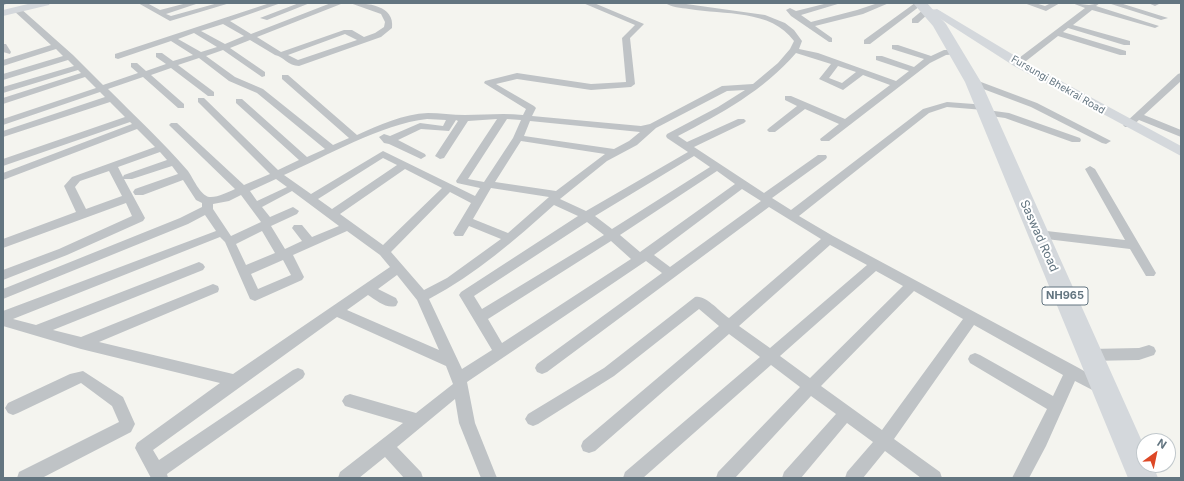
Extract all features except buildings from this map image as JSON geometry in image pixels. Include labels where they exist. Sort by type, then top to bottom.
[{"type":"highway","name":"Saswad Road","points":[[929,9],[973,82],[986,110],[1143,478]]},
{"type":"street","points":[[3,13],[45,3]]},
{"type":"street","points":[[142,3],[170,19],[216,4],[226,3]]},
{"type":"street","points":[[118,56],[173,39],[277,3]]},
{"type":"street","points":[[264,18],[306,3]]},
{"type":"street","points":[[3,114],[99,86],[147,75],[338,4],[335,3]]},
{"type":"street","points":[[354,3],[383,12],[387,15],[390,20],[388,28],[385,32],[363,40],[296,63],[283,55],[286,52],[344,32],[349,32],[363,40]]},
{"type":"street","points":[[459,233],[518,138],[532,108],[488,83],[517,76],[591,87],[630,84],[626,38],[640,24],[587,3]]},
{"type":"street","points":[[669,3],[692,8],[750,14],[778,22],[794,34],[798,41],[794,50],[782,65],[757,87],[723,109],[671,136],[791,216],[829,239],[1106,391]]},
{"type":"street","points":[[692,8],[709,3]]},
{"type":"street","points":[[829,40],[792,12],[837,3]]},
{"type":"street","points":[[809,25],[860,12],[885,3]]},
{"type":"street","points":[[1028,3],[1046,9],[1056,3]]},
{"type":"street","points":[[1076,3],[1093,5],[1155,26]]},
{"type":"street","points":[[1112,3],[1164,18]]},
{"type":"street","points":[[160,13],[193,4],[198,11]]},
{"type":"street","points":[[1018,63],[1093,5]]},
{"type":"street","points":[[915,21],[929,9]]},
{"type":"street","points":[[867,42],[929,9]]},
{"type":"street","name":"Fursungi Bhekrai Road","points":[[929,9],[1018,63],[1133,120],[1181,152]]},
{"type":"street","points":[[17,10],[84,70],[162,148],[185,175],[207,205],[227,239]]},
{"type":"street","points":[[252,12],[279,26]]},
{"type":"street","points":[[224,21],[252,36],[278,53]]},
{"type":"street","points":[[1066,25],[1127,43]]},
{"type":"street","points":[[196,30],[224,47],[262,74]]},
{"type":"street","points":[[1057,32],[1123,53]]},
{"type":"street","points":[[173,39],[200,55],[232,79],[261,92],[289,112],[332,149]]},
{"type":"street","points":[[3,63],[58,46]]},
{"type":"street","points":[[895,46],[930,59]]},
{"type":"street","points":[[794,50],[815,55],[897,84]]},
{"type":"street","points":[[825,138],[930,59],[944,53],[956,52]]},
{"type":"street","points":[[159,55],[211,94]]},
{"type":"street","points":[[3,78],[70,57]]},
{"type":"street","points":[[879,58],[915,70]]},
{"type":"street","points":[[134,65],[181,106]]},
{"type":"street","points":[[836,65],[823,79],[843,87],[863,71]]},
{"type":"street","points":[[3,90],[84,70]]},
{"type":"street","points":[[3,101],[84,70]]},
{"type":"street","points":[[1133,120],[1181,76]]},
{"type":"street","points":[[285,77],[356,139]]},
{"type":"street","points":[[973,82],[1034,105],[1106,141]]},
{"type":"street","points":[[3,122],[99,86]]},
{"type":"street","points":[[422,297],[452,280],[510,238],[573,182],[614,152],[633,143],[653,126],[726,88],[757,87]]},
{"type":"street","points":[[250,97],[261,92]]},
{"type":"street","points":[[3,134],[111,98]]},
{"type":"street","points":[[788,98],[845,123]]},
{"type":"street","points":[[201,100],[277,175],[384,252],[422,297],[460,383],[469,429],[489,478]]},
{"type":"street","points":[[239,101],[306,161]]},
{"type":"street","points":[[791,216],[926,111],[938,105],[949,104],[1006,115],[1076,140]]},
{"type":"street","points":[[772,130],[804,105]]},
{"type":"street","points":[[3,294],[184,221],[207,205],[376,130],[410,118],[427,116],[465,118],[504,116],[526,120],[641,129],[653,126]]},
{"type":"street","points":[[504,116],[461,181],[555,198],[587,216],[643,257],[671,274]]},
{"type":"street","points":[[388,141],[420,126],[446,128],[453,117]]},
{"type":"street","points":[[440,156],[465,118]]},
{"type":"street","points":[[1133,120],[1181,134]]},
{"type":"street","points":[[500,351],[466,295],[691,148],[741,121]]},
{"type":"street","points":[[3,162],[135,122]]},
{"type":"street","points":[[3,177],[135,122]]},
{"type":"street","points":[[174,124],[243,190],[255,206],[266,224],[298,277],[259,295],[253,295],[230,242],[266,224],[293,211]]},
{"type":"street","points":[[376,130],[388,141],[421,156]]},
{"type":"street","points":[[518,138],[614,152]]},
{"type":"street","points":[[83,214],[69,186],[76,179],[162,148]]},
{"type":"street","points":[[311,199],[383,154],[478,202]]},
{"type":"street","points":[[542,368],[671,274],[822,157]]},
{"type":"street","points":[[128,176],[173,162]]},
{"type":"street","points":[[332,214],[404,165]]},
{"type":"street","points":[[3,276],[134,222],[138,218],[134,195],[112,166]]},
{"type":"street","points":[[480,317],[612,235],[718,166]]},
{"type":"street","points":[[1090,169],[1150,273]]},
{"type":"street","points":[[3,244],[185,175]]},
{"type":"street","points":[[346,478],[500,351],[643,257],[742,183]]},
{"type":"street","points":[[384,252],[449,187]]},
{"type":"street","points":[[255,206],[287,191]]},
{"type":"street","points":[[466,221],[510,238]]},
{"type":"street","points":[[243,272],[349,226]]},
{"type":"street","points":[[298,228],[310,243]]},
{"type":"street","points":[[1038,234],[1135,245]]},
{"type":"street","points":[[3,317],[215,235]]},
{"type":"street","points":[[589,446],[829,239]]},
{"type":"street","points":[[631,478],[876,264]]},
{"type":"street","points":[[37,330],[199,267]]},
{"type":"street","points":[[298,374],[158,475],[143,448],[235,381],[398,268]]},
{"type":"street","points":[[724,478],[811,386],[912,285]]},
{"type":"street","points":[[368,288],[391,302]]},
{"type":"street","points":[[81,343],[213,289]]},
{"type":"street","points":[[533,419],[609,372],[700,301],[709,311],[934,478]]},
{"type":"street","points":[[336,311],[452,362]]},
{"type":"street","points":[[853,478],[883,440],[972,318]]},
{"type":"street","points":[[3,321],[81,343],[235,381]]},
{"type":"street","points":[[1090,355],[1139,354],[1149,351]]},
{"type":"street","points":[[975,359],[1056,406]]},
{"type":"street","points":[[1020,478],[1040,441],[1072,371]]},
{"type":"street","points":[[13,408],[76,378],[83,377],[118,402],[127,424],[125,427],[25,478]]},
{"type":"street","points":[[350,401],[418,420]]},
{"type":"street","points":[[790,478],[847,412]]},
{"type":"street","points":[[386,446],[415,478]]}]
